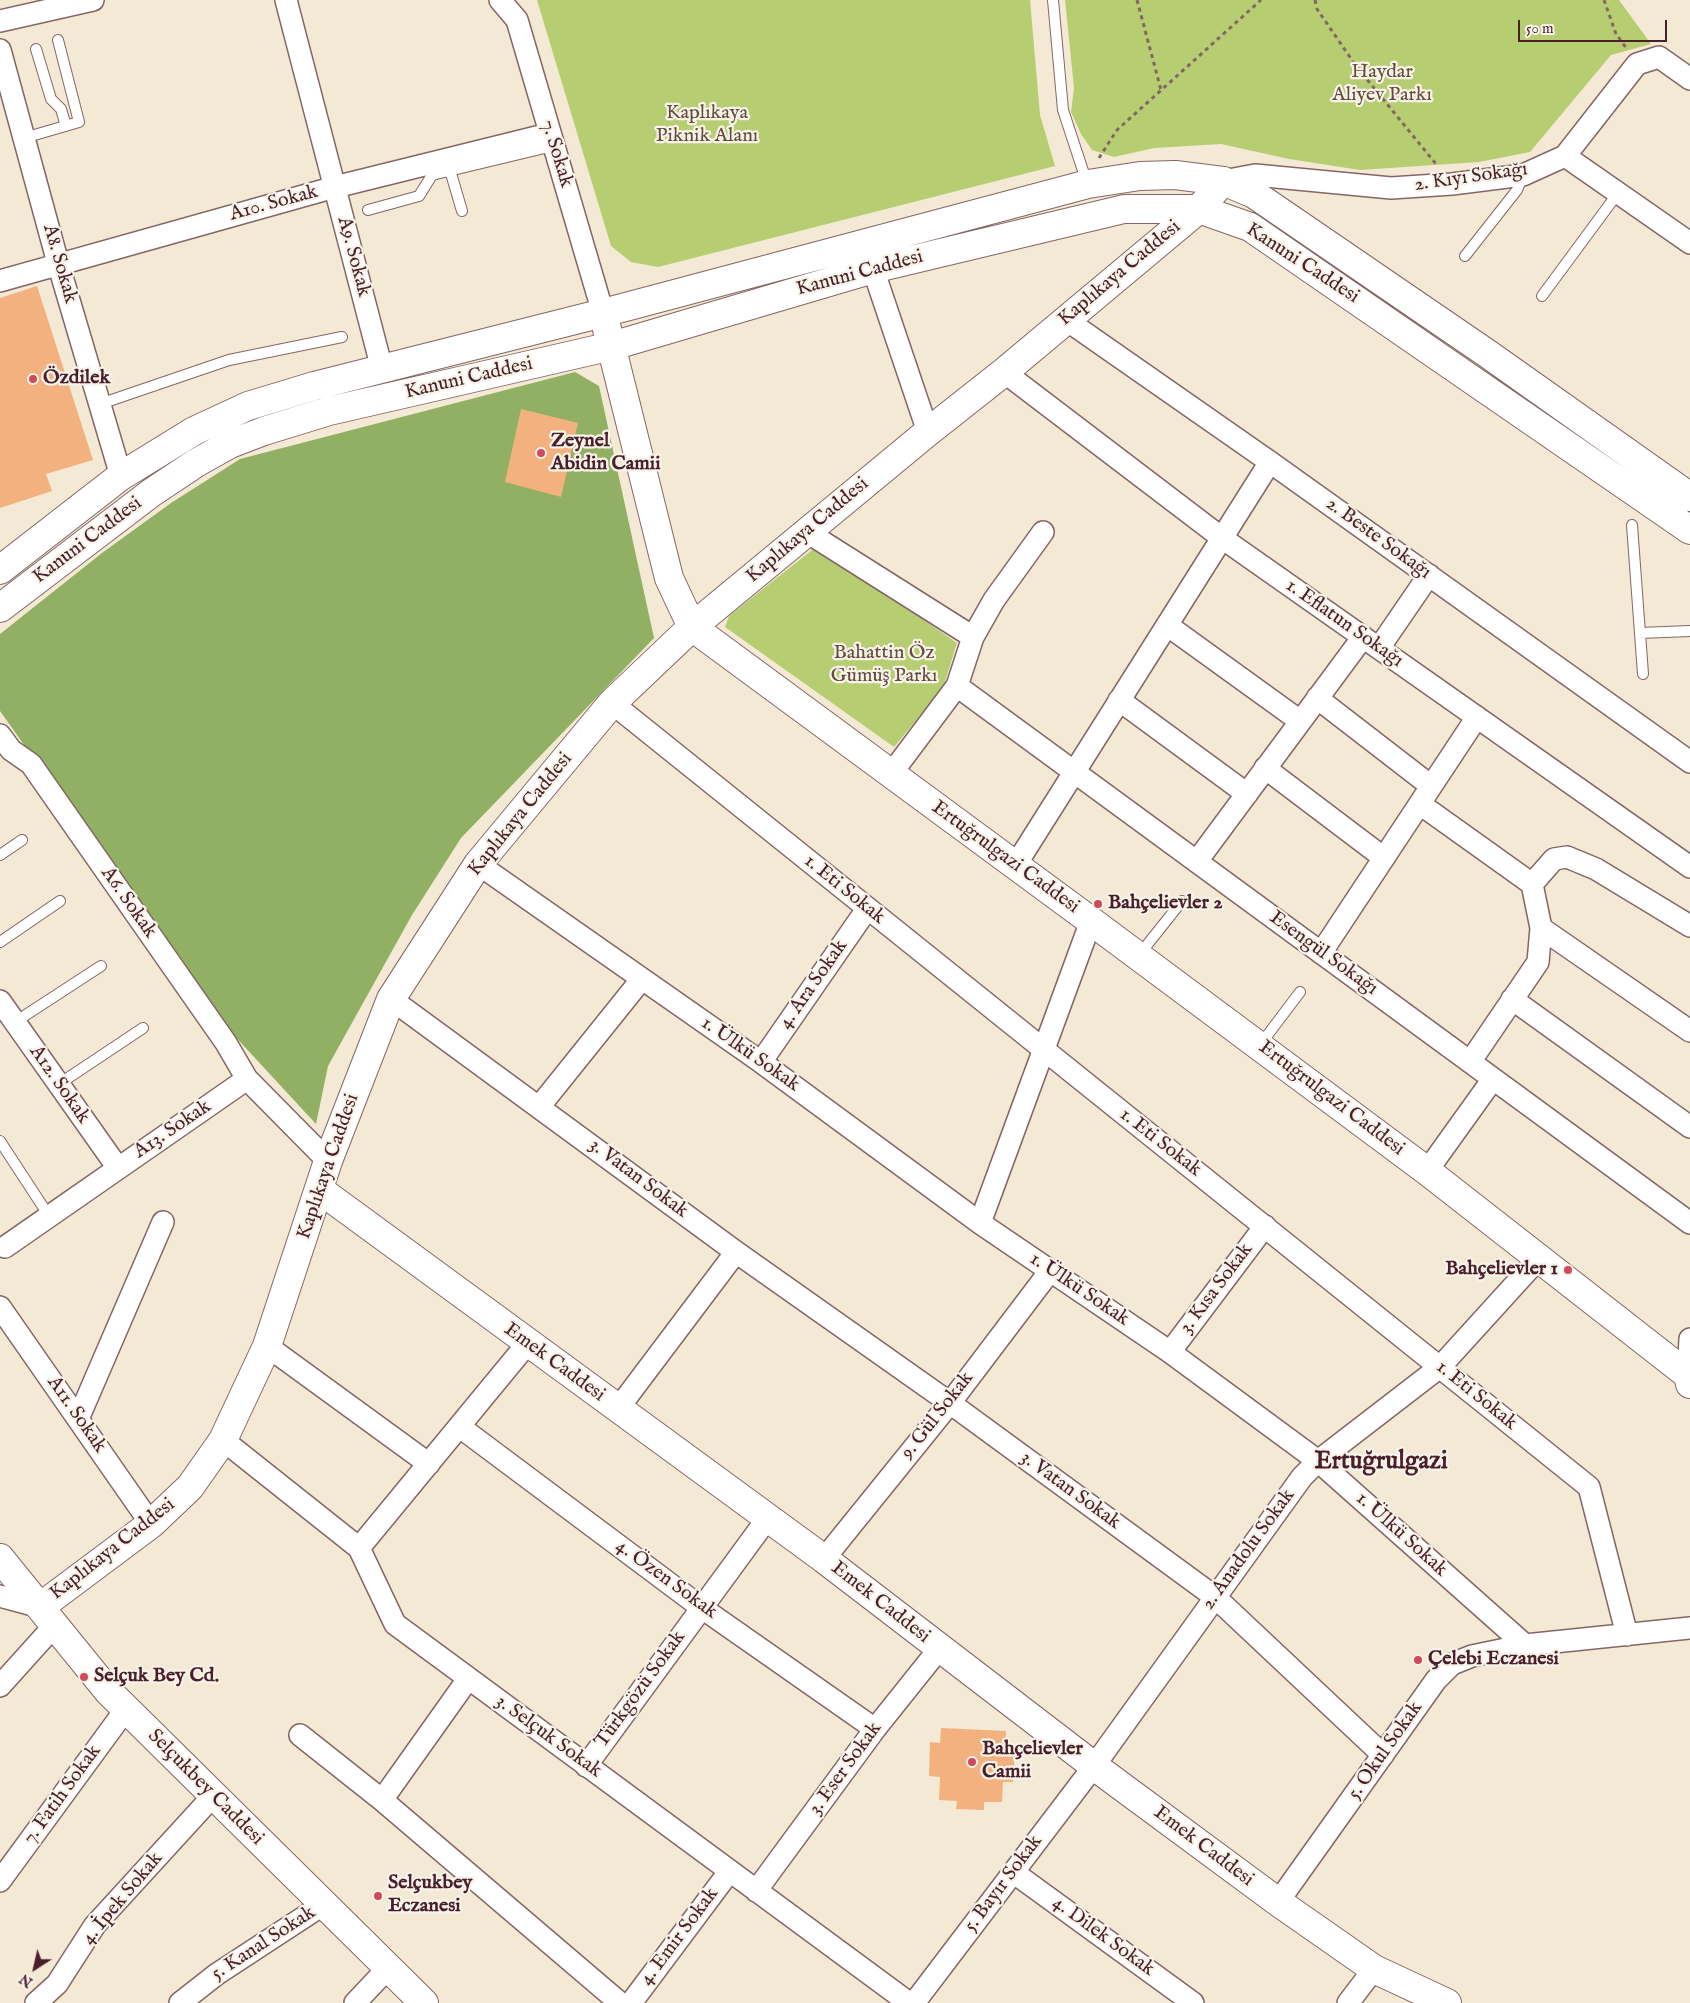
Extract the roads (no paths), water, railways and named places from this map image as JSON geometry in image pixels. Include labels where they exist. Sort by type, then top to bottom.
[{"type":"main road","name":"Kanuni Caddesi","points":[[0,570],[121,476],[194,431],[248,406],[314,386],[604,313],[1088,184],[1140,176],[1176,175],[1223,181],[1254,194],[1488,354],[1688,496]]},
{"type":"main road","name":"Kaplıkaya Caddesi","points":[[47,1617],[190,1487],[223,1440],[267,1346],[328,1161],[392,999],[478,864],[612,703],[692,627],[928,432],[1004,372],[1065,319],[1199,209],[1223,181]]},
{"type":"main road","name":"Kanuni Caddesi","points":[[0,608],[152,493],[196,463],[230,444],[330,411],[612,346],[873,269],[1124,208],[1199,209],[1250,227],[1690,530]]},
{"type":"main road","name":"Ertuğrulgazi Caddesi","points":[[604,313],[669,578],[692,627],[1092,921],[1427,1171],[1540,1257],[1689,1378]]},
{"type":"main road","name":"Emek Caddesi","points":[[320,1190],[617,1410],[824,1559],[1094,1766],[1278,1902],[1374,1969],[1446,2003]]},
{"type":"main road","name":"Selçukbey Caddesi","points":[[0,1558],[108,1691],[424,2003]]},
{"type":"street","points":[[0,22],[92,0]]},
{"type":"street","name":"A9. Sokak","points":[[286,0],[382,369]]},
{"type":"street","name":"7. Sokak","points":[[500,0],[517,20],[551,140],[604,313]]},
{"type":"street","name":"A8. Sokak","points":[[0,50],[58,263],[121,476]]},
{"type":"street","points":[[1690,79],[1659,58],[1637,64],[1565,156],[1690,243]]},
{"type":"street","name":"A10. Sokak","points":[[0,281],[58,263],[335,187],[551,140]]},
{"type":"street","name":"2. Kıyı Sokağı","points":[[1223,181],[1255,175],[1390,188],[1452,184],[1523,175],[1565,156]]},
{"type":"street","points":[[873,269],[928,432]]},
{"type":"street","name":"2. Beste Sokağı","points":[[1065,319],[1270,462],[1690,762]]},
{"type":"street","name":"1. Eflatun Sokağı","points":[[1004,372],[1222,538],[1690,868]]},
{"type":"street","points":[[1015,866],[1270,462]]},
{"type":"street","points":[[1688,496],[1690,530]]},
{"type":"street","points":[[807,532],[973,637]]},
{"type":"street","points":[[891,774],[957,686],[973,637],[994,600],[1043,532]]},
{"type":"street","points":[[1197,861],[1317,698],[1371,642],[1429,575]]},
{"type":"street","points":[[1168,624],[1300,722]]},
{"type":"street","name":"Esengül Sokağı","points":[[957,686],[1690,1223]]},
{"type":"street","points":[[1317,698],[1431,786]]},
{"type":"street","points":[[1120,700],[1247,794]]},
{"type":"street","name":"1. Eti Sokak","points":[[612,703],[1589,1487],[1627,1635]]},
{"type":"street","points":[[1322,953],[1477,717]]},
{"type":"street","name":"A6. Sokak","points":[[4,748],[31,764],[226,1043],[247,1079]]},
{"type":"street","points":[[1265,768],[1384,858]]},
{"type":"street","points":[[1420,804],[1532,884],[1541,928],[1538,962],[1470,1062]]},
{"type":"street","points":[[1532,884],[1554,859],[1567,857],[1596,869],[1690,926]]},
{"type":"street","name":"1. Ülkü Sokak","points":[[478,864],[641,980],[761,1062],[980,1222],[1170,1352],[1318,1461],[1525,1645]]},
{"type":"street","name":"4. Ara Sokak","points":[[761,1062],[867,909]]},
{"type":"street","points":[[980,1222],[1045,1052],[1092,921]]},
{"type":"street","points":[[1541,928],[1690,1031]]},
{"type":"street","points":[[540,1106],[641,980]]},
{"type":"street","name":"3. Vatan Sokak","points":[[392,999],[736,1252],[950,1403],[1215,1597],[1383,1755]]},
{"type":"street","points":[[1512,999],[1690,1127]]},
{"type":"street","name":"A12. Sokak","points":[[0,1001],[118,1168]]},
{"type":"street","points":[[247,1079],[328,1161]]},
{"type":"street","name":"A13. Sokak","points":[[5,1247],[247,1079]]},
{"type":"street","points":[[1427,1171],[1493,1079]]},
{"type":"street","points":[[78,1419],[163,1222]]},
{"type":"street","name":"3. Kısa Sokak","points":[[1170,1352],[1265,1226]]},
{"type":"street","points":[[617,1410],[736,1252]]},
{"type":"street","name":"2. Anadolu Sokak","points":[[1094,1766],[1302,1477],[1318,1461],[1440,1367],[1540,1257]]},
{"type":"street","name":"9. Gül Sokak","points":[[824,1559],[950,1403],[1050,1271]]},
{"type":"street","name":"A11. Sokak","points":[[0,1307],[151,1524]]},
{"type":"street","points":[[1689,1378],[1690,1339]]},
{"type":"street","points":[[359,1548],[528,1344]]},
{"type":"street","points":[[267,1346],[429,1464]]},
{"type":"street","name":"4. Özen Sokak","points":[[460,1427],[702,1608],[875,1729]]},
{"type":"street","name":"3. Selçuk Sokak","points":[[223,1440],[359,1548],[395,1624],[908,2003]]},
{"type":"street","name":"Türkgözü Sokak","points":[[586,1766],[768,1519]]},
{"type":"street","points":[[0,1596],[47,1617],[0,1686]]},
{"type":"street","points":[[1525,1645],[1690,1628]]},
{"type":"street","name":"5. Okul Sokak","points":[[1278,1902],[1436,1680],[1452,1664],[1472,1656],[1525,1645]]},
{"type":"street","name":"3. Eser Sokak","points":[[756,1891],[875,1729],[939,1648]]},
{"type":"street","points":[[382,1800],[468,1679]]},
{"type":"street","name":"7. Fatih Sokak","points":[[0,1881],[126,1709]]},
{"type":"street","points":[[300,1735],[382,1800],[620,2003]]},
{"type":"street","name":"5. Bayır Sokak","points":[[914,2003],[1094,1766]]},
{"type":"street","name":"4. İpek Sokak","points":[[36,2003],[57,1984],[95,1925],[213,1796]]},
{"type":"street","name":"4. Emir Sokak","points":[[631,2003],[729,1872]]},
{"type":"street","name":"4. Dilek Sokak","points":[[1013,1872],[1193,2003]]},
{"type":"street","name":"5. Kanal Sokak","points":[[180,2003],[217,1974],[324,1904]]},
{"type":"street","points":[[355,2003],[388,1968]]},
{"type":"street","points":[[1348,2003],[1374,1969]]},
{"type":"lane","points":[[1053,0],[1064,110],[1088,184]]},
{"type":"lane","points":[[24,138],[79,122],[58,40]]},
{"type":"lane","points":[[36,49],[51,99],[61,109],[66,126]]},
{"type":"lane","points":[[368,210],[419,196],[432,175],[551,140]]},
{"type":"lane","points":[[450,170],[462,211]]},
{"type":"lane","points":[[1465,256],[1518,190],[1522,184],[1523,175]]},
{"type":"lane","points":[[1542,296],[1618,193]]},
{"type":"lane","points":[[100,404],[229,360],[342,337]]},
{"type":"lane","points":[[1632,525],[1643,674]]},
{"type":"lane","points":[[1640,633],[1690,631]]},
{"type":"lane","points":[[0,855],[22,840]]},
{"type":"lane","points":[[0,942],[60,901]]},
{"type":"lane","points":[[1139,956],[1182,901]]},
{"type":"lane","points":[[15,1022],[101,966]]},
{"type":"lane","points":[[1259,1046],[1300,992]]},
{"type":"lane","points":[[59,1084],[143,1028]]},
{"type":"lane","points":[[0,1141],[49,1216]]},
{"type":"place","name":"Özdilek","points":[[33,379]]},
{"type":"place","name":"Zeynel Abidin Camii","points":[[541,453]]},
{"type":"place","name":"Bahçelievler 2","points":[[1098,904]]},
{"type":"place","name":"Bahçelievler 1","points":[[1568,1270]]},
{"type":"place","name":"Çelebi Eczanesi","points":[[1418,1660]]},
{"type":"place","name":"Selçuk Bey Cd.","points":[[84,1677]]},
{"type":"place","name":"Bahçelievler Camii","points":[[972,1762]]},
{"type":"place","name":"Selçukbey Eczanesi","points":[[378,1896]]},
{"type":"district","name":"Ertuğrulgazi","points":[[1381,1463]]},
{"type":"park label","name":"Haydar Aliyev Parkı","points":[[1382,84]]},
{"type":"park label","name":"Kaplıkaya Piknik Alanı","points":[[707,126]]},
{"type":"park label","name":"Bahattin Öz Gümüş Parkı","points":[[884,666]]}]
